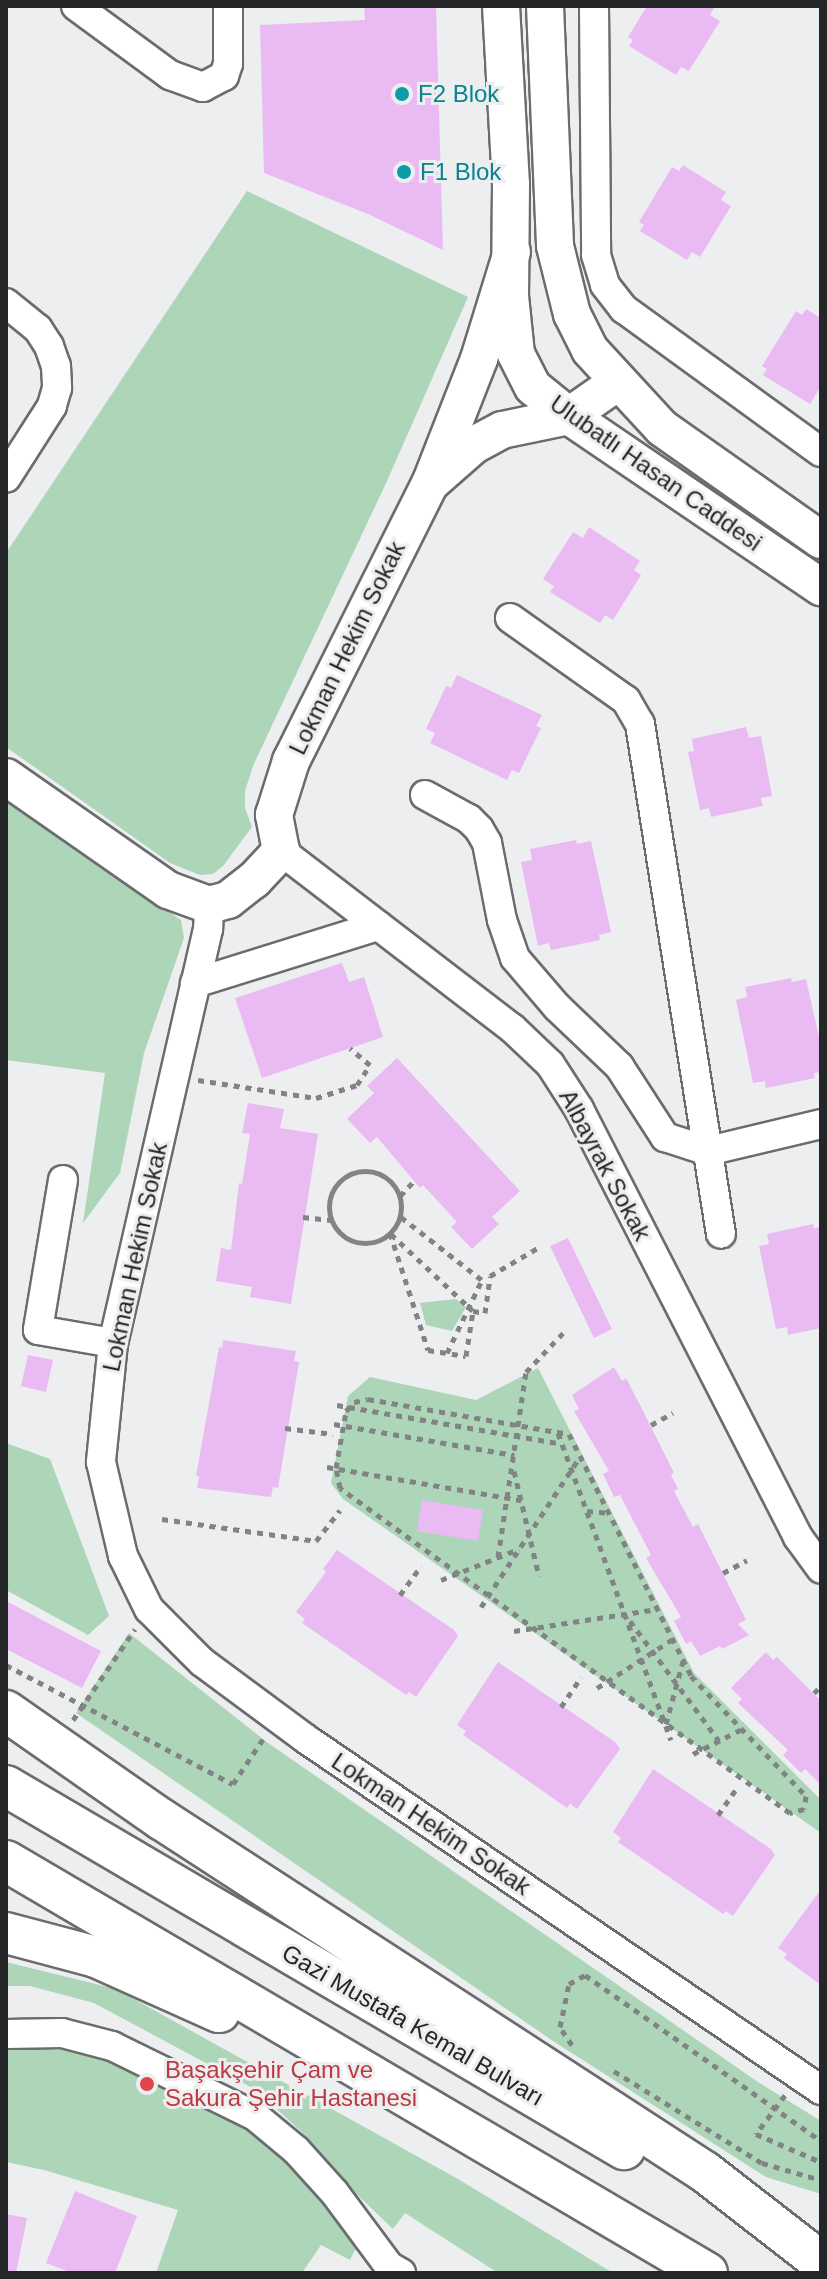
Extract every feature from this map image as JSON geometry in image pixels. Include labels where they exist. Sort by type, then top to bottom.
[{"type":"highway","points":[[6,1711],[161,1819],[705,2172],[821,2263]]},
{"type":"highway","points":[[6,1729],[161,1819]]},
{"type":"highway","name":"Gazi Mustafa Kemal Bulvarı","points":[[6,1786],[821,2263]]},
{"type":"highway","points":[[6,1861],[707,2273]]},
{"type":"highway","points":[[6,1933],[96,1957],[390,2088]]},
{"type":"main road","name":"Ulubatlı Hasan Caddesi","points":[[501,6],[512,252],[511,311],[516,354],[533,387],[569,416],[821,587]]},
{"type":"main road","name":"Ulubatlı Hasan Caddesi","points":[[545,6],[555,246],[572,314],[590,350],[662,428],[821,540]]},
{"type":"main road","points":[[479,359],[512,252]]},
{"type":"main road","points":[[479,359],[511,311],[527,303],[572,314]]},
{"type":"main road","name":"Lokman Hekim Sokak","points":[[281,851],[274,815],[291,761],[430,484],[479,359]]},
{"type":"main road","points":[[430,484],[474,445],[502,430],[569,416],[609,388],[614,378]]},
{"type":"main road","points":[[6,777],[168,890],[209,905],[228,900],[254,880],[281,851]]},
{"type":"street","points":[[76,6],[170,75],[203,87],[224,76],[228,64],[228,6]]},
{"type":"street","points":[[594,6],[596,255],[605,285],[624,309],[821,452]]},
{"type":"street","points":[[6,303],[38,329],[49,346],[56,366],[57,388],[52,406],[6,478]]},
{"type":"street","points":[[510,618],[626,700],[640,724],[721,1234]]},
{"type":"street","points":[[425,795],[469,819],[479,829],[487,843],[502,920],[515,958],[557,1007],[619,1066],[665,1137],[708,1151],[821,1124]]},
{"type":"street","name":"Albayrak Sokak","points":[[281,851],[525,1041],[550,1064],[579,1109],[798,1537],[821,1569]]},
{"type":"street","name":"Lokman Hekim Sokak","points":[[209,905],[208,929],[113,1343],[101,1462],[123,1556],[149,1609],[202,1662],[277,1717],[810,2083]]},
{"type":"street","points":[[195,983],[378,926]]},
{"type":"street","points":[[525,1041],[557,1007]]},
{"type":"street","points":[[63,1180],[38,1330],[113,1343]]},
{"type":"street","points":[[6,2034],[62,2033],[112,2046],[255,2116],[296,2150],[334,2192],[389,2266],[401,2273]]},
{"type":"path","points":[[174,1077],[316,1098],[357,1085],[364,1075],[370,1065],[350,1048]]},
{"type":"path","points":[[372,1171],[383,1175],[400,1196],[401,1217],[390,1233],[375,1242],[352,1241],[341,1235],[331,1220],[328,1202],[332,1191],[349,1174],[372,1171]]},
{"type":"path","points":[[400,1196],[414,1181]]},
{"type":"path","points":[[303,1217],[331,1220]]},
{"type":"path","points":[[401,1217],[482,1280]]},
{"type":"path","points":[[390,1233],[471,1309],[485,1313],[490,1276]]},
{"type":"path","points":[[390,1233],[428,1350],[466,1356],[471,1309]]},
{"type":"path","points":[[447,1353],[471,1309],[482,1280],[541,1246]]},
{"type":"path","points":[[498,1557],[526,1372],[564,1332]]},
{"type":"path","points":[[368,1399],[569,1434],[691,1676],[806,1796],[804,1809],[790,1813],[355,1502],[340,1488],[336,1468],[350,1407],[354,1402],[368,1399]]},
{"type":"path","points":[[337,1405],[562,1444]]},
{"type":"path","points":[[651,1425],[673,1413]]},
{"type":"path","points":[[334,1424],[514,1455]]},
{"type":"path","points":[[285,1428],[333,1434]]},
{"type":"path","points":[[558,1432],[671,1740]]},
{"type":"path","points":[[481,1607],[580,1456]]},
{"type":"path","points":[[513,1466],[539,1576]]},
{"type":"path","points":[[327,1467],[521,1500]]},
{"type":"path","points":[[162,1519],[316,1541],[340,1510]]},
{"type":"path","points":[[587,1511],[609,1514]]},
{"type":"path","points":[[441,1580],[520,1548]]},
{"type":"path","points":[[723,1573],[747,1560]]},
{"type":"path","points":[[400,1595],[421,1566]]},
{"type":"path","points":[[73,1721],[149,1609]]},
{"type":"path","points":[[514,1631],[657,1609]]},
{"type":"path","points":[[625,1614],[719,1741]]},
{"type":"path","points":[[597,1688],[673,1639]]},
{"type":"path","points":[[666,1725],[683,1660]]},
{"type":"path","points":[[6,1665],[233,1784],[277,1717]]},
{"type":"path","points":[[561,1707],[581,1677]]},
{"type":"path","points":[[814,1693],[821,1686]]},
{"type":"path","points":[[693,1754],[742,1729]]},
{"type":"path","points":[[718,1815],[738,1786]]},
{"type":"path","points":[[582,2051],[569,2043],[560,2027],[569,1984],[585,1975],[821,2141]]},
{"type":"path","points":[[607,2067],[762,2163],[821,2180]]},
{"type":"path","points":[[810,2083],[775,2109],[756,2134],[821,2162]]},
{"type":"green space","points":[[247,191],[468,297],[387,481],[253,766],[245,791],[245,808],[252,827],[223,866],[213,874],[200,875],[170,863],[6,747],[6,553]]},
{"type":"green space","points":[[6,800],[181,920],[184,938],[144,1053],[120,1173],[83,1223],[105,1073],[6,1060]]},
{"type":"green space","points":[[456,1299],[466,1307],[452,1331],[426,1325],[420,1303]]},
{"type":"green space","points":[[538,1368],[694,1673],[821,1800],[821,1833],[343,1499],[331,1483],[348,1396],[370,1377],[476,1400]]},
{"type":"green space","points":[[6,1443],[50,1459],[109,1616],[88,1635],[6,1590]]},
{"type":"green space","points":[[129,1633],[268,1743],[758,2082],[821,2121],[821,2194],[766,2177],[553,2041],[76,1713]]},
{"type":"green space","points":[[6,1962],[116,1989],[458,2179],[613,2273],[498,2273],[405,2213],[393,2229],[341,2179],[307,2137],[256,2090],[94,2003],[30,1986],[6,1986]]},
{"type":"green space","points":[[6,2046],[81,2050],[130,2066],[243,2124],[293,2156],[356,2248],[350,2260],[321,2245],[302,2273],[156,2273],[178,2210],[44,2170],[6,2162]]},
{"type":"building","points":[[364,6],[436,6],[443,250],[368,214],[264,173],[260,25],[365,20]]},
{"type":"building","points":[[647,6],[715,6],[710,15],[720,21],[689,71],[681,67],[676,75],[629,46],[633,40],[628,37]]},
{"type":"building","points":[[683,165],[726,192],[721,200],[731,206],[700,257],[692,252],[687,260],[640,231],[644,225],[639,222],[672,167],[679,171]]},
{"type":"building","points":[[806,309],[821,318],[821,386],[810,404],[763,375],[767,369],[762,366],[796,311],[802,315]]},
{"type":"building","points":[[589,527],[640,561],[634,570],[641,575],[613,620],[605,615],[600,623],[550,592],[554,586],[543,579],[573,532],[583,538]]},
{"type":"building","points":[[457,675],[542,715],[536,726],[541,728],[519,773],[512,770],[507,780],[430,743],[435,733],[426,729],[446,686],[451,688]]},
{"type":"building","points":[[746,727],[749,738],[761,736],[772,796],[761,798],[763,806],[711,817],[709,808],[700,810],[688,752],[694,751],[692,739]]},
{"type":"building","points":[[576,840],[577,844],[591,841],[611,932],[599,935],[600,940],[551,950],[549,943],[538,946],[521,862],[532,860],[530,849]]},
{"type":"building","points":[[342,963],[349,982],[364,977],[383,1037],[262,1078],[235,998]]},
{"type":"building","points":[[791,978],[792,982],[806,979],[821,1046],[821,1072],[814,1073],[815,1078],[766,1088],[765,1081],[753,1083],[736,1000],[747,997],[745,987]]},
{"type":"building","points":[[397,1058],[520,1191],[492,1217],[499,1224],[472,1249],[451,1227],[457,1222],[423,1185],[420,1188],[377,1137],[370,1143],[347,1119],[374,1093],[367,1086]]},
{"type":"building","points":[[248,1103],[284,1109],[280,1128],[318,1134],[291,1304],[250,1297],[252,1287],[216,1281],[221,1248],[231,1250],[239,1183],[242,1184],[250,1134],[242,1133]]},
{"type":"building","points":[[813,1224],[814,1228],[821,1227],[821,1328],[788,1335],[787,1327],[776,1329],[759,1246],[769,1244],[767,1234]]},
{"type":"building","points":[[568,1238],[612,1329],[594,1338],[550,1246]]},
{"type":"building","points":[[223,1340],[296,1351],[294,1361],[299,1362],[278,1488],[273,1487],[271,1497],[197,1488],[199,1476],[196,1476],[219,1347],[222,1348]]},
{"type":"building","points":[[28,1355],[53,1360],[46,1392],[21,1386]]},
{"type":"building","points":[[614,1367],[622,1381],[626,1378],[674,1473],[671,1475],[678,1489],[674,1491],[693,1527],[698,1524],[746,1620],[738,1624],[749,1635],[722,1649],[720,1646],[700,1656],[691,1641],[686,1644],[674,1621],[681,1617],[646,1558],[651,1555],[620,1495],[614,1497],[603,1474],[609,1471],[574,1411],[579,1409],[572,1395]]},
{"type":"building","points":[[422,1500],[483,1510],[478,1541],[417,1531]]},
{"type":"building","points":[[337,1550],[454,1630],[458,1636],[416,1697],[409,1692],[406,1695],[302,1623],[305,1619],[296,1612],[326,1572],[323,1569]]},
{"type":"building","points":[[6,1601],[101,1651],[82,1688],[6,1649]]},
{"type":"building","points":[[766,1652],[773,1660],[777,1657],[821,1701],[821,1785],[805,1769],[801,1773],[783,1755],[788,1750],[738,1703],[742,1699],[731,1688]]},
{"type":"building","points":[[498,1662],[615,1742],[620,1749],[577,1809],[570,1804],[567,1808],[463,1735],[466,1731],[457,1725]]},
{"type":"building","points":[[653,1769],[771,1849],[775,1855],[733,1916],[726,1911],[723,1914],[618,1842],[621,1838],[613,1832]]},
{"type":"building","points":[[821,1889],[821,1985],[784,1958],[787,1954],[778,1948]]},
{"type":"building","points":[[75,2191],[137,2216],[115,2273],[72,2273],[46,2263]]},
{"type":"building","points":[[6,2214],[27,2218],[16,2273],[6,2273]]},
{"type":"place","name":"F2 Blok","points":[[402,94]]},
{"type":"place","name":"F1 Blok","points":[[404,172]]},
{"type":"place","name":"Başakşehir Çam ve Sakura Şehir Hastanesi","points":[[147,2084]]}]
